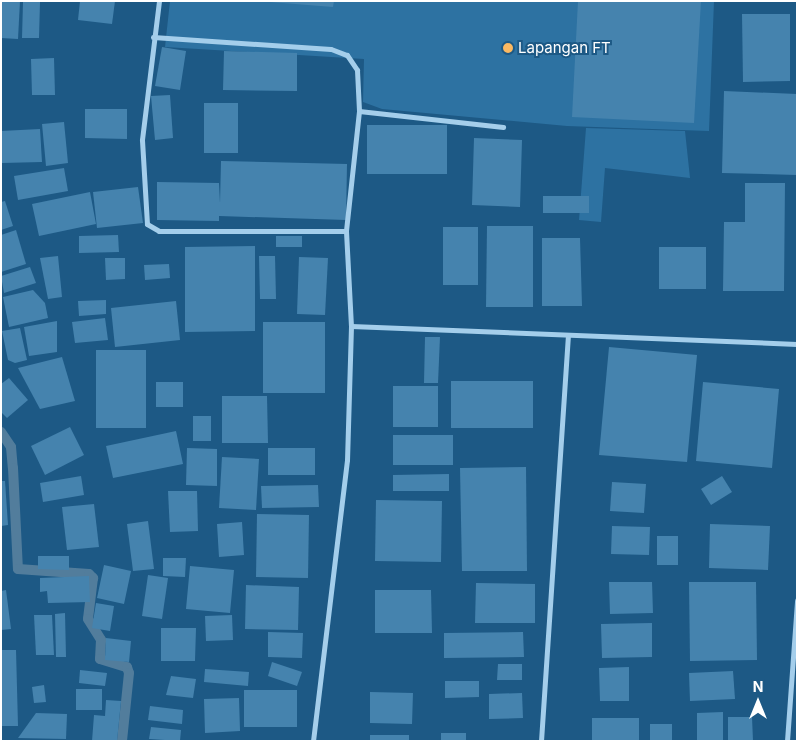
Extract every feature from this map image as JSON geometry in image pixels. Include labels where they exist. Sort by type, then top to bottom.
[{"type":"street","points":[[160,1],[142,140],[147,224],[159,231],[346,232]]},
{"type":"street","points":[[154,37],[339,51],[357,70],[359,112],[346,232],[351,326],[347,460],[313,741]]},
{"type":"street","points":[[359,112],[503,127]]},
{"type":"street","points":[[351,326],[568,337],[797,344]]},
{"type":"street","points":[[541,741],[568,337]]},
{"type":"street","points":[[787,741],[797,600]]},
{"type":"shaded area","points":[[170,1],[714,1],[709,131],[567,126],[382,109],[363,102],[364,59],[165,47]]},
{"type":"shaded area","points":[[586,128],[685,131],[690,178],[605,168],[601,222],[579,220]]},
{"type":"building","points":[[1,1],[20,1],[18,39],[1,38]]},
{"type":"building","points":[[80,1],[115,1],[112,24],[78,20]]},
{"type":"building","points":[[257,1],[334,1],[333,7]]},
{"type":"building","points":[[578,1],[701,1],[694,123],[572,117]]},
{"type":"building","points":[[23,2],[40,2],[39,38],[22,38]]},
{"type":"building","points":[[742,14],[790,14],[790,81],[743,82]]},
{"type":"building","points":[[162,47],[186,51],[180,90],[155,86]]},
{"type":"building","points":[[224,51],[297,53],[297,91],[223,90]]},
{"type":"building","points":[[54,58],[55,95],[32,95],[31,59]]},
{"type":"building","points":[[724,91],[797,94],[797,175],[722,173]]},
{"type":"building","points":[[170,95],[173,138],[155,140],[151,96]]},
{"type":"building","points":[[204,103],[238,103],[238,153],[204,153]]},
{"type":"building","points":[[85,109],[127,109],[127,139],[85,138]]},
{"type":"building","points":[[64,122],[68,163],[46,166],[42,124]]},
{"type":"building","points":[[367,125],[447,125],[447,174],[367,174]]},
{"type":"building","points":[[40,129],[42,162],[2,163],[1,131]]},
{"type":"building","points":[[474,138],[522,140],[520,207],[472,205]]},
{"type":"building","points":[[221,161],[347,164],[346,220],[219,216],[219,221],[157,220],[157,182],[219,183],[220,203]]},
{"type":"building","points":[[64,168],[68,191],[18,200],[14,176]]},
{"type":"building","points":[[745,183],[785,183],[784,291],[723,291],[724,222],[745,222]]},
{"type":"building","points":[[138,187],[143,223],[97,228],[93,192]]},
{"type":"building","points":[[90,192],[96,224],[39,236],[32,204]]},
{"type":"building","points":[[543,196],[589,196],[589,213],[543,213]]},
{"type":"building","points":[[5,201],[13,226],[1,230],[1,202]]},
{"type":"building","points":[[487,226],[533,226],[533,307],[486,307]]},
{"type":"building","points":[[443,227],[478,227],[478,285],[443,285]]},
{"type":"building","points":[[16,230],[26,264],[1,272],[1,235]]},
{"type":"building","points":[[118,235],[119,252],[79,253],[79,236]]},
{"type":"building","points":[[276,236],[302,236],[302,247],[276,247]]},
{"type":"building","points":[[542,238],[580,238],[582,306],[542,306]]},
{"type":"building","points":[[255,246],[255,331],[185,332],[185,247]]},
{"type":"building","points":[[659,247],[706,247],[706,289],[659,289]]},
{"type":"building","points":[[58,256],[62,297],[48,299],[40,258]]},
{"type":"building","points":[[259,256],[275,256],[276,299],[260,299]]},
{"type":"building","points":[[299,257],[328,258],[325,315],[297,314]]},
{"type":"building","points":[[105,258],[125,258],[125,279],[106,280]]},
{"type":"building","points":[[169,264],[170,278],[145,280],[144,265]]},
{"type":"building","points":[[30,267],[36,283],[4,293],[1,276]]},
{"type":"building","points":[[33,290],[45,303],[48,318],[9,327],[3,297]]},
{"type":"building","points":[[106,300],[106,314],[79,316],[78,301]]},
{"type":"building","points":[[176,301],[180,340],[115,347],[111,308]]},
{"type":"building","points":[[105,318],[108,340],[75,343],[72,322]]},
{"type":"building","points":[[57,321],[57,352],[29,356],[24,327]]},
{"type":"building","points":[[263,322],[325,322],[325,393],[263,393]]},
{"type":"building","points":[[20,328],[27,360],[15,363],[8,360],[2,331]]},
{"type":"building","points":[[425,337],[440,337],[438,383],[424,383]]},
{"type":"building","points":[[609,347],[697,355],[687,462],[599,455]]},
{"type":"building","points":[[96,350],[146,350],[146,428],[96,428]]},
{"type":"building","points":[[62,357],[75,401],[40,409],[18,368]]},
{"type":"building","points":[[9,378],[28,400],[7,418],[1,412],[1,384]]},
{"type":"building","points":[[451,381],[533,381],[533,428],[451,428]]},
{"type":"building","points":[[156,382],[183,382],[183,407],[156,407]]},
{"type":"building","points":[[703,382],[779,389],[772,468],[696,461]]},
{"type":"building","points":[[393,386],[438,386],[438,427],[393,427]]},
{"type":"building","points":[[222,396],[267,396],[268,443],[222,443]]},
{"type":"building","points":[[193,416],[211,416],[211,441],[193,441]]},
{"type":"building","points":[[70,427],[84,455],[45,475],[31,446]]},
{"type":"building","points":[[176,431],[183,464],[113,478],[106,446]]},
{"type":"building","points":[[393,435],[453,435],[453,465],[393,465]]},
{"type":"building","points":[[187,448],[217,449],[217,486],[186,485]]},
{"type":"building","points":[[268,448],[315,448],[315,475],[268,475]]},
{"type":"building","points":[[222,457],[259,459],[256,510],[219,508]]},
{"type":"building","points":[[526,467],[527,571],[462,571],[460,468]]},
{"type":"building","points":[[449,474],[449,491],[393,491],[393,475]]},
{"type":"building","points":[[81,476],[84,495],[43,502],[40,483]]},
{"type":"building","points":[[722,476],[732,492],[711,505],[701,489]]},
{"type":"building","points":[[1,481],[5,481],[8,525],[1,526]]},
{"type":"building","points":[[612,482],[646,484],[644,513],[610,511]]},
{"type":"building","points":[[318,485],[319,507],[262,508],[261,486]]},
{"type":"building","points":[[168,491],[197,491],[198,531],[170,532]]},
{"type":"building","points":[[376,500],[442,501],[441,562],[375,561]]},
{"type":"building","points":[[94,504],[99,547],[67,550],[62,507]]},
{"type":"building","points":[[257,514],[309,515],[308,578],[256,577]]},
{"type":"building","points":[[148,521],[154,569],[133,571],[127,524]]},
{"type":"building","points":[[242,522],[244,555],[219,557],[217,524]]},
{"type":"building","points":[[710,524],[770,526],[768,570],[709,568]]},
{"type":"building","points":[[612,526],[650,527],[649,555],[611,554]]},
{"type":"building","points":[[657,536],[678,536],[678,565],[657,565]]},
{"type":"building","points":[[38,556],[69,556],[69,570],[38,569]]},
{"type":"building","points":[[163,558],[186,558],[185,577],[163,576]]},
{"type":"building","points":[[104,565],[131,571],[124,604],[97,598]]},
{"type":"building","points":[[190,566],[234,570],[230,613],[186,609]]},
{"type":"building","points":[[148,575],[168,578],[162,619],[142,616]]},
{"type":"building","points":[[89,576],[90,602],[48,603],[47,591],[40,592],[40,578]]},
{"type":"building","points":[[609,582],[652,582],[653,613],[610,614]]},
{"type":"building","points":[[689,582],[756,582],[757,660],[690,661]]},
{"type":"building","points":[[476,583],[535,584],[535,623],[475,623]]},
{"type":"building","points":[[246,585],[299,587],[298,630],[245,629]]},
{"type":"building","points":[[6,590],[11,629],[1,630],[1,591]]},
{"type":"building","points":[[375,590],[431,590],[432,633],[375,633]]},
{"type":"building","points":[[96,603],[114,606],[110,631],[92,628]]},
{"type":"building","points":[[65,613],[66,657],[56,657],[55,614]]},
{"type":"building","points":[[34,615],[52,615],[54,655],[36,655]]},
{"type":"building","points":[[232,615],[233,640],[206,641],[205,616]]},
{"type":"building","points":[[652,623],[652,657],[602,658],[601,624]]},
{"type":"building","points":[[161,628],[196,628],[195,661],[161,661]]},
{"type":"building","points":[[268,632],[303,633],[302,658],[268,657]]},
{"type":"building","points":[[523,632],[524,657],[444,658],[444,633]]},
{"type":"building","points":[[106,638],[131,641],[129,662],[105,660]]},
{"type":"building","points":[[1,650],[16,650],[18,726],[1,726]]},
{"type":"building","points":[[272,662],[302,672],[297,686],[268,676]]},
{"type":"building","points":[[498,664],[522,664],[522,680],[497,680]]},
{"type":"building","points":[[629,667],[629,701],[600,701],[599,668]]},
{"type":"building","points":[[205,669],[249,672],[248,686],[204,682]]},
{"type":"building","points":[[80,670],[107,673],[105,686],[79,683]]},
{"type":"building","points":[[733,671],[735,699],[690,701],[689,673]]},
{"type":"building","points":[[171,676],[196,679],[193,698],[166,695]]},
{"type":"building","points":[[445,681],[479,681],[479,697],[445,698]]},
{"type":"building","points":[[44,685],[46,702],[34,703],[32,687]]},
{"type":"building","points":[[76,689],[102,689],[102,710],[76,710]]},
{"type":"building","points":[[244,690],[297,690],[297,727],[244,727]]},
{"type":"building","points":[[370,692],[413,693],[412,724],[370,723]]},
{"type":"building","points":[[522,693],[523,718],[489,719],[489,694]]},
{"type":"building","points":[[239,698],[240,731],[205,733],[204,699]]},
{"type":"building","points":[[106,700],[121,701],[117,741],[92,741],[94,715],[105,716]]},
{"type":"building","points":[[150,706],[183,710],[182,724],[148,720]]},
{"type":"building","points":[[723,712],[723,741],[697,741],[697,713]]},
{"type":"building","points":[[36,713],[67,714],[66,739],[18,738]]},
{"type":"building","points":[[728,717],[752,717],[753,741],[728,741]]},
{"type":"building","points":[[592,718],[639,718],[639,741],[592,741]]},
{"type":"building","points":[[650,724],[672,724],[672,741],[650,741]]},
{"type":"building","points":[[151,727],[181,730],[180,741],[149,739]]},
{"type":"building","points":[[441,733],[466,733],[466,741],[441,741]]},
{"type":"building","points":[[370,735],[409,735],[409,741],[370,741]]},
{"type":"waterway","points":[[1,432],[11,447],[18,569],[89,574],[93,578],[88,619],[101,640],[100,659],[127,667],[129,673],[122,741]]},
{"type":"place","name":"Lapangan FT","points":[[508,48]]}]
